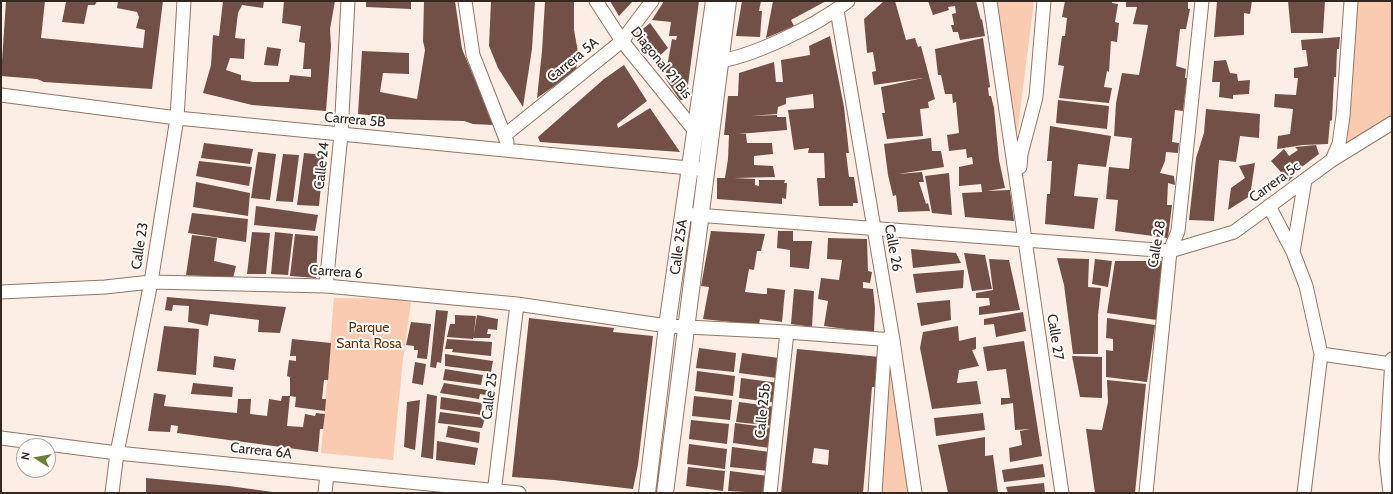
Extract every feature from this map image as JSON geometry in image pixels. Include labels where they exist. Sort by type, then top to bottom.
[{"type":"street","name":"Calle 23","points":[[112,493],[117,453],[151,282],[177,118],[184,1]]},
{"type":"street","name":"Calle 24","points":[[326,286],[341,134],[348,1]]},
{"type":"street","points":[[465,1],[473,55],[510,150]]},
{"type":"street","name":"Diagonal 21 Bis","points":[[596,1],[622,41],[703,132]]},
{"type":"street","name":"Carrera 5A","points":[[505,135],[622,41],[652,1]]},
{"type":"street","name":"Calle 25A","points":[[665,493],[706,169],[703,132],[712,62],[714,1]]},
{"type":"street","name":"Calle 25A","points":[[712,62],[728,1]]},
{"type":"street","points":[[712,62],[768,46],[837,10],[848,1]]},
{"type":"street","name":"Calle 27","points":[[990,1],[1062,493]]},
{"type":"street","name":"Calle 27","points":[[1018,185],[1021,154],[1036,97],[1044,1]]},
{"type":"street","name":"Calle 28","points":[[1146,493],[1170,251],[1178,231],[1202,1]]},
{"type":"street","points":[[1332,160],[1339,144],[1343,116],[1351,1]]},
{"type":"street","name":"Calle 26","points":[[837,10],[874,230],[889,340],[915,493]]},
{"type":"street","name":"Carrera 5B","points":[[1,95],[177,118],[706,169]]},
{"type":"street","name":"Carrera 5c","points":[[1170,251],[1234,232],[1332,160],[1392,122]]},
{"type":"street","name":"Calle 25A","points":[[647,493],[667,326],[690,168],[703,132]]},
{"type":"street","points":[[1293,252],[1305,180]]},
{"type":"street","points":[[1269,206],[1293,252],[1306,286],[1321,354],[1304,493]]},
{"type":"street","points":[[683,214],[874,230],[1170,251]]},
{"type":"street","name":"Carrera 6","points":[[1,292],[105,287],[151,282],[326,286],[516,304],[685,328],[787,332],[889,340]]},
{"type":"street","name":"Calle 25","points":[[494,491],[516,304]]},
{"type":"street","name":"Calle 25b","points":[[770,493],[787,332]]},
{"type":"street","points":[[875,493],[889,340]]},
{"type":"street","points":[[1321,354],[1392,362],[1386,458],[1390,493]]},
{"type":"street","name":"Carrera 6A","points":[[1,438],[117,453],[519,493]]},
{"type":"street","points":[[325,493],[327,474]]},
{"type":"green space","points":[[996,1],[1034,1],[1017,135]]},
{"type":"green space","points":[[1345,1],[1392,1],[1392,122],[1332,160]]},
{"type":"green space","name":"Parque Santa Rosa","points":[[334,298],[394,299],[411,302],[403,359],[393,460],[321,453]]},
{"type":"green space","points":[[888,347],[909,493],[880,493]]},
{"type":"building","points":[[6,1],[45,1],[41,38],[143,48],[145,30],[136,28],[139,17],[137,12],[117,8],[118,1],[163,1],[152,89],[44,82],[37,79],[1,76]]},
{"type":"building","points":[[62,1],[97,1],[95,5],[88,5],[84,24],[62,22],[66,2]]},
{"type":"building","points":[[223,1],[264,1],[263,8],[242,5],[238,13],[235,38],[245,39],[244,59],[230,58],[226,70],[241,75],[241,80],[254,82],[289,82],[290,75],[311,77],[311,69],[303,69],[305,43],[299,42],[301,26],[282,23],[284,1],[335,1],[330,29],[331,46],[326,111],[252,105],[203,93],[211,65],[213,35],[219,36]]},
{"type":"building","points":[[366,1],[411,1],[411,9],[366,7]]},
{"type":"building","points":[[424,1],[455,1],[462,49],[494,125],[473,124],[464,121],[387,119],[379,116],[358,114],[362,51],[409,53],[409,74],[383,73],[380,92],[417,99],[425,50],[423,41]]},
{"type":"building","points":[[491,1],[535,1],[532,49],[523,107],[498,68],[489,46]]},
{"type":"building","points":[[545,1],[574,1],[574,30],[578,52],[576,71],[537,98],[542,51]]},
{"type":"building","points":[[610,1],[633,1],[619,16]]},
{"type":"building","points":[[664,1],[699,1],[686,100],[680,100],[665,78],[672,39],[676,40],[677,36],[669,36],[671,22],[652,20]]},
{"type":"building","points":[[742,1],[761,1],[759,11],[762,11],[760,37],[736,36]]},
{"type":"building","points":[[773,1],[826,1],[791,20],[794,26],[766,38]]},
{"type":"building","points":[[884,1],[895,1],[906,40],[915,38],[918,47],[921,46],[935,99],[928,102],[929,108],[920,109],[923,136],[887,139],[882,113],[885,113],[881,87],[923,78],[874,85],[872,72],[876,71],[873,52],[867,53],[864,19]]},
{"type":"building","points":[[928,1],[976,1],[981,20],[982,19],[985,36],[960,40],[958,32],[953,32],[951,25],[954,25],[952,14],[956,13],[955,6],[948,7],[949,10],[933,15]]},
{"type":"building","points":[[1065,1],[1112,1],[1112,3],[1118,4],[1115,22],[1119,23],[1117,42],[1111,41],[1109,72],[1107,71],[1104,87],[1112,88],[1109,103],[1059,98],[1064,66],[1058,65],[1062,36],[1065,36],[1067,18],[1062,17]]},
{"type":"building","points":[[1126,1],[1188,1],[1188,9],[1190,9],[1186,29],[1180,29],[1176,66],[1186,69],[1185,78],[1187,78],[1183,111],[1175,110],[1172,142],[1179,143],[1178,153],[1166,152],[1165,161],[1160,173],[1174,176],[1175,185],[1168,183],[1167,205],[1172,205],[1168,238],[1115,231],[1118,200],[1106,199],[1109,167],[1129,169],[1132,138],[1114,136],[1116,103],[1122,73],[1139,75],[1148,25],[1133,24],[1137,7],[1126,7]]},
{"type":"building","points":[[1217,1],[1252,1],[1250,14],[1244,13],[1244,35],[1214,37]]},
{"type":"building","points":[[1288,1],[1325,1],[1323,33],[1291,33]]},
{"type":"building","points":[[650,23],[668,48],[653,62],[633,37]]},
{"type":"building","points":[[830,36],[844,107],[849,153],[846,153],[849,177],[854,177],[858,203],[853,203],[853,206],[819,206],[817,178],[825,178],[824,153],[808,153],[809,148],[794,150],[788,110],[814,108],[813,94],[786,98],[786,104],[778,107],[777,114],[750,116],[777,115],[777,117],[786,117],[787,130],[738,134],[746,134],[747,143],[772,143],[773,154],[754,156],[754,165],[773,166],[775,177],[734,178],[755,179],[755,185],[759,186],[759,180],[785,180],[784,183],[787,183],[786,199],[782,198],[782,204],[717,199],[717,178],[725,178],[728,159],[729,135],[724,135],[728,96],[738,96],[739,73],[774,62],[776,82],[783,82],[781,60],[810,55],[809,46]]},
{"type":"building","points":[[1340,37],[1339,49],[1337,49],[1332,120],[1330,121],[1328,144],[1303,145],[1277,149],[1278,136],[1290,134],[1293,109],[1274,107],[1275,94],[1296,95],[1298,78],[1294,78],[1294,68],[1308,66],[1306,50],[1302,50],[1301,40]]},
{"type":"building","points":[[983,38],[990,87],[988,88],[989,96],[991,96],[994,108],[999,160],[1005,188],[987,191],[1010,190],[1014,221],[965,217],[962,193],[982,192],[981,184],[959,186],[959,167],[973,164],[972,157],[967,158],[966,149],[949,151],[947,135],[959,133],[956,102],[953,103],[952,94],[945,94],[941,75],[938,75],[935,49]]},
{"type":"building","points":[[267,47],[281,49],[278,66],[264,65]]},
{"type":"building","points":[[1226,60],[1230,73],[1237,74],[1238,81],[1250,80],[1249,94],[1233,95],[1233,99],[1219,97],[1220,82],[1212,82],[1214,61]]},
{"type":"building","points":[[624,65],[647,101],[617,124],[618,128],[650,108],[680,152],[540,142],[538,137],[604,79]]},
{"type":"building","points":[[1058,100],[1109,106],[1107,129],[1056,123]]},
{"type":"building","points":[[1206,109],[1260,114],[1259,138],[1240,136],[1236,162],[1219,160],[1214,221],[1189,220],[1196,158],[1204,133]]},
{"type":"building","points":[[1050,126],[1111,136],[1106,167],[1078,164],[1074,196],[1098,198],[1094,229],[1045,224],[1047,194],[1050,194],[1052,161],[1047,161]]},
{"type":"building","points":[[931,138],[932,151],[941,151],[944,167],[898,174],[922,172],[924,182],[919,182],[926,204],[928,203],[930,211],[898,212],[896,195],[893,196],[888,175],[884,144]]},
{"type":"building","points":[[204,143],[253,149],[250,164],[201,158]]},
{"type":"building","points":[[1316,145],[1319,154],[1303,166],[1289,181],[1271,161],[1284,149],[1289,156],[1298,150],[1295,147]]},
{"type":"building","points":[[258,152],[276,154],[270,200],[251,198]]},
{"type":"building","points":[[304,153],[324,155],[319,206],[297,205]]},
{"type":"building","points":[[283,154],[299,155],[293,202],[276,201]]},
{"type":"building","points":[[199,161],[252,167],[249,186],[196,176]]},
{"type":"building","points":[[1255,163],[1250,196],[1228,210],[1231,188],[1245,178],[1239,166]]},
{"type":"building","points":[[949,173],[952,215],[932,213],[925,176]]},
{"type":"building","points":[[196,182],[250,193],[248,216],[193,207]]},
{"type":"building","points":[[256,206],[318,215],[315,231],[254,225]]},
{"type":"building","points":[[192,213],[248,219],[246,242],[188,233]]},
{"type":"building","points":[[711,231],[765,234],[761,251],[757,251],[754,270],[749,269],[745,292],[767,294],[767,288],[785,290],[782,322],[760,319],[759,325],[703,319],[709,287],[701,286]]},
{"type":"building","points":[[778,231],[793,231],[793,241],[812,241],[809,269],[790,267],[790,250],[777,248]]},
{"type":"building","points":[[252,232],[270,233],[266,274],[247,274]]},
{"type":"building","points":[[275,232],[293,234],[288,275],[271,274]]},
{"type":"building","points":[[295,234],[318,236],[316,278],[290,276]]},
{"type":"building","points":[[192,235],[217,238],[214,261],[236,266],[233,278],[186,275]]},
{"type":"building","points":[[828,238],[867,239],[868,271],[872,272],[870,283],[863,282],[863,288],[873,289],[875,308],[874,333],[824,326],[828,301],[818,299],[821,278],[839,280],[842,260],[827,259]]},
{"type":"building","points":[[911,249],[956,253],[961,263],[913,268]]},
{"type":"building","points":[[964,253],[985,255],[992,289],[972,291]]},
{"type":"building","points":[[1057,258],[1089,259],[1088,287],[1101,288],[1098,315],[1098,354],[1073,354],[1064,285]]},
{"type":"building","points":[[989,259],[1009,260],[1020,310],[979,315],[979,307],[990,305],[989,298],[976,298],[976,293],[993,290]]},
{"type":"building","points":[[1095,259],[1112,261],[1108,287],[1092,284]]},
{"type":"building","points":[[1115,261],[1162,261],[1157,320],[1107,313]]},
{"type":"building","points":[[964,270],[963,288],[916,293],[913,274]]},
{"type":"building","points":[[794,289],[814,291],[812,327],[791,324]]},
{"type":"building","points":[[167,297],[286,307],[280,333],[258,332],[259,320],[210,314],[208,326],[188,322],[189,306],[173,305],[172,311],[165,310]]},
{"type":"building","points":[[950,300],[951,320],[921,326],[917,303]]},
{"type":"building","points":[[436,310],[448,311],[441,363],[437,362],[436,368],[430,367]]},
{"type":"building","points":[[1023,312],[1026,331],[996,337],[994,324],[984,325],[984,319]]},
{"type":"building","points":[[455,315],[476,316],[473,339],[447,337],[450,324],[455,324]]},
{"type":"building","points":[[477,315],[498,319],[497,330],[488,329],[487,334],[491,334],[490,338],[473,338]]},
{"type":"building","points":[[529,318],[614,328],[613,332],[653,336],[638,465],[633,489],[512,477]]},
{"type":"building","points":[[1107,318],[1155,325],[1147,382],[1106,377],[1106,350],[1113,351],[1113,339],[1106,338]]},
{"type":"building","points":[[411,322],[431,324],[427,359],[417,358],[418,350],[414,350],[414,346],[406,345]]},
{"type":"building","points":[[164,326],[199,329],[196,375],[157,371]]},
{"type":"building","points":[[958,326],[959,341],[976,337],[976,349],[972,350],[979,366],[959,370],[957,383],[977,381],[981,404],[932,409],[920,348],[923,332]]},
{"type":"building","points":[[292,339],[331,343],[328,380],[324,380],[322,399],[326,399],[325,411],[295,407],[296,397],[290,396],[290,377],[287,376],[289,360],[296,361],[296,356],[290,356]]},
{"type":"building","points":[[447,339],[492,342],[491,356],[452,352],[453,349],[445,349]]},
{"type":"building","points":[[1024,341],[1042,456],[1010,462],[1009,448],[1022,445],[1020,431],[1030,429],[1015,430],[1013,403],[1001,405],[1001,398],[1010,398],[1006,369],[987,371],[983,347]]},
{"type":"building","points":[[699,348],[736,353],[734,372],[696,368]]},
{"type":"building","points":[[797,349],[880,357],[875,387],[872,387],[863,493],[781,493]],"holes":[[[814,448],[829,450],[828,465],[812,463]]]},
{"type":"building","points":[[742,353],[779,358],[777,378],[739,373]]},
{"type":"building","points":[[445,354],[493,361],[491,372],[445,366]]},
{"type":"building","points":[[214,356],[236,359],[234,370],[213,367]]},
{"type":"building","points":[[1072,356],[1102,357],[1102,398],[1080,397]]},
{"type":"building","points":[[415,362],[426,364],[423,385],[412,383]]},
{"type":"building","points":[[445,369],[483,375],[481,385],[443,380]]},
{"type":"building","points":[[697,371],[735,376],[733,396],[695,391]]},
{"type":"building","points":[[741,378],[779,383],[777,403],[739,398]]},
{"type":"building","points":[[1107,380],[1146,384],[1135,493],[1095,493],[1086,429],[1102,430],[1108,402]]},
{"type":"building","points":[[193,383],[233,387],[232,397],[191,394]]},
{"type":"building","points":[[444,383],[487,390],[486,395],[480,394],[479,399],[440,393]]},
{"type":"building","points":[[154,393],[166,395],[164,406],[237,413],[238,399],[251,399],[250,414],[267,416],[269,399],[281,401],[282,396],[290,396],[287,426],[303,427],[305,414],[315,416],[316,413],[325,414],[323,429],[320,429],[318,452],[177,433],[178,426],[171,425],[170,432],[148,431]]},
{"type":"building","points":[[427,394],[437,396],[433,459],[421,457]]},
{"type":"building","points":[[694,396],[732,400],[730,420],[692,416]]},
{"type":"building","points":[[441,397],[482,403],[481,415],[440,409]]},
{"type":"building","points":[[420,400],[415,450],[404,447],[407,402]]},
{"type":"building","points":[[739,402],[776,407],[774,426],[736,422]]},
{"type":"building","points":[[440,412],[485,418],[482,428],[438,423]]},
{"type":"building","points":[[983,413],[985,430],[936,436],[934,418]]},
{"type":"building","points":[[691,420],[729,424],[727,444],[689,439]]},
{"type":"building","points":[[735,423],[772,428],[770,448],[733,443]]},
{"type":"building","points":[[448,426],[480,432],[479,443],[446,437]]},
{"type":"building","points":[[985,437],[985,456],[993,455],[998,493],[948,493],[938,445]]},
{"type":"building","points":[[437,441],[478,448],[475,465],[436,460]]},
{"type":"building","points":[[689,444],[727,449],[725,469],[687,464]]},
{"type":"building","points":[[732,447],[770,452],[768,471],[730,467]]},
{"type":"building","points":[[1043,464],[1045,477],[1004,482],[1002,470]]},
{"type":"building","points":[[688,467],[725,471],[723,491],[686,486]]},
{"type":"building","points":[[730,471],[768,476],[766,493],[728,491]]},
{"type":"building","points":[[146,478],[229,486],[280,493],[146,493]]},
{"type":"building","points":[[1044,483],[1045,493],[1008,493],[1006,487]]}]
